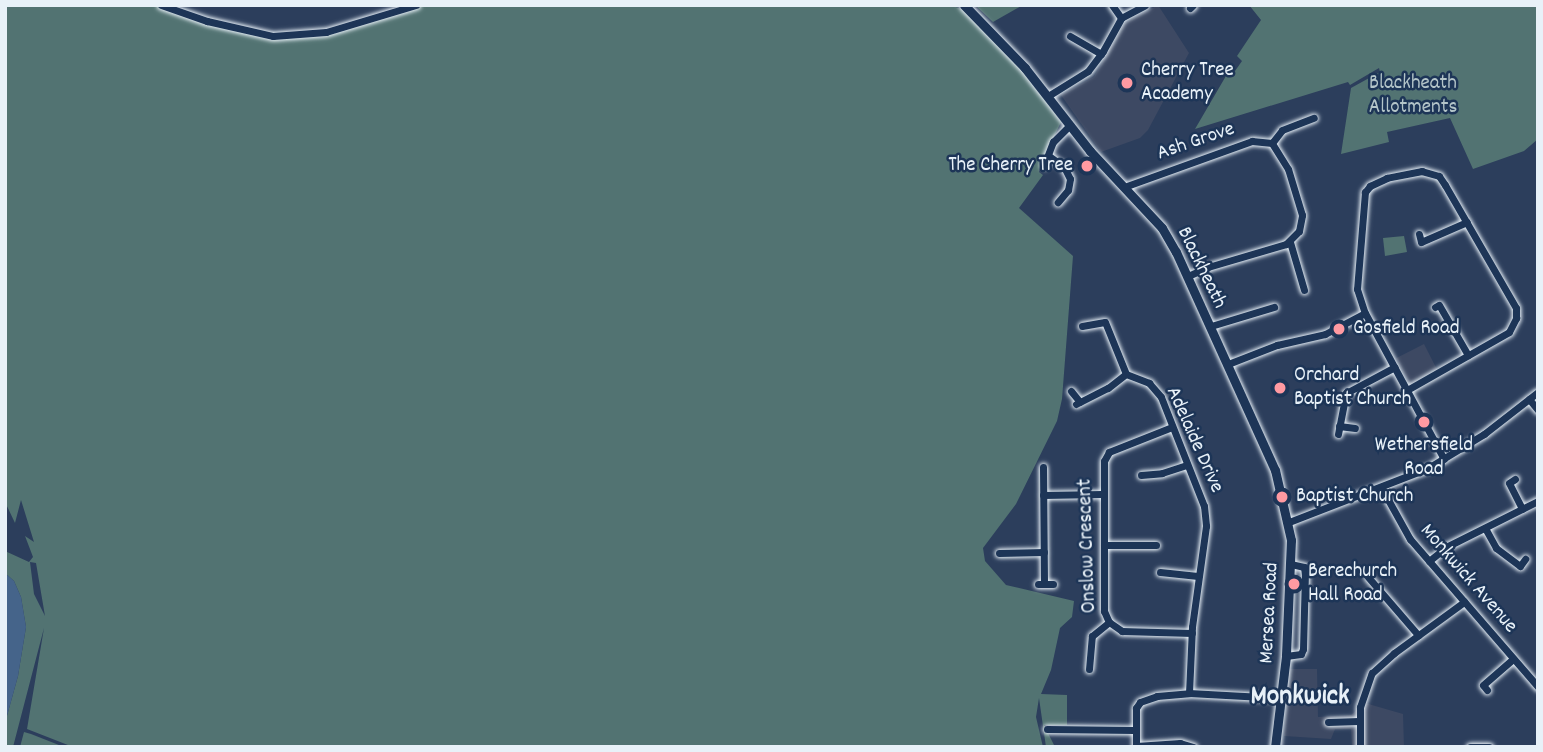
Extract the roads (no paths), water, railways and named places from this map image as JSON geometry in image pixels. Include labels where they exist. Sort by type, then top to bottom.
[{"type":"main road","name":"Blackheath","points":[[964,5],[990,29],[1070,125],[1162,228],[1188,276],[1275,470],[1289,522]]},
{"type":"main road","name":"Mersea Road","points":[[1275,747],[1286,656],[1291,564],[1289,522]]},
{"type":"street","points":[[162,5],[207,21],[273,36],[326,32],[416,5]]},
{"type":"street","points":[[1112,5],[1121,18]]},
{"type":"street","points":[[1048,96],[1088,71],[1121,18],[1144,5]]},
{"type":"street","points":[[1073,35],[1101,54]]},
{"type":"street","points":[[1188,276],[1208,267],[1290,242],[1299,231],[1302,215],[1285,160],[1272,143],[1282,130],[1314,118]]},
{"type":"street","points":[[1044,165],[1052,142],[1070,125]]},
{"type":"street","name":"Ash Grove","points":[[1124,187],[1252,141],[1272,143]]},
{"type":"street","points":[[1049,156],[1068,172],[1070,183],[1066,194],[1058,202]]},
{"type":"street","points":[[1408,390],[1509,332],[1516,318],[1516,308],[1467,222],[1439,176],[1430,172],[1398,174],[1370,186],[1366,192],[1356,274],[1357,289],[1365,313],[1444,459]]},
{"type":"street","points":[[1066,194],[1073,199]]},
{"type":"street","points":[[1421,242],[1467,222]]},
{"type":"street","points":[[1290,242],[1301,286]]},
{"type":"street","points":[[1435,307],[1439,305],[1468,355]]},
{"type":"street","points":[[1210,326],[1274,307]]},
{"type":"street","points":[[1228,364],[1270,347],[1325,334],[1365,313]]},
{"type":"street","points":[[1072,391],[1078,403],[1108,388],[1126,374],[1105,322],[1086,326]]},
{"type":"street","points":[[1355,428],[1338,430],[1346,393],[1395,367]]},
{"type":"street","name":"Adelaide Drive","points":[[1126,374],[1149,383],[1161,397],[1206,515],[1192,633],[1189,693]]},
{"type":"street","points":[[1289,522],[1381,487],[1444,459],[1497,425],[1538,392]]},
{"type":"street","points":[[1530,400],[1538,410]]},
{"type":"street","name":"Onslow Crescent","points":[[1172,426],[1110,452],[1102,466],[1104,611],[1108,622],[1122,631],[1192,633]]},
{"type":"street","points":[[1141,475],[1162,473],[1186,464]]},
{"type":"street","points":[[1043,467],[1045,584]]},
{"type":"street","points":[[1515,479],[1509,483],[1522,509]]},
{"type":"street","name":"Monkwick Avenue","points":[[1381,487],[1399,523],[1538,687]]},
{"type":"street","points":[[1042,495],[1102,494]]},
{"type":"street","points":[[1429,561],[1446,547],[1538,501]]},
{"type":"street","points":[[1485,528],[1496,548],[1520,566],[1525,559]]},
{"type":"street","points":[[1104,545],[1156,545]]},
{"type":"street","points":[[1140,545],[1140,554]]},
{"type":"street","points":[[1003,550],[1044,552]]},
{"type":"street","points":[[1286,656],[1301,654],[1303,649],[1306,575],[1304,567],[1291,564]]},
{"type":"street","points":[[1162,575],[1198,576]]},
{"type":"street","points":[[1369,581],[1418,635]]},
{"type":"street","points":[[1360,747],[1359,721],[1365,688],[1372,673],[1464,602]]},
{"type":"street","points":[[1089,669],[1085,658],[1091,636],[1108,622]]},
{"type":"street","points":[[1483,685],[1513,659]]},
{"type":"street","points":[[1193,747],[1180,743],[1136,746],[1136,708],[1140,702],[1157,696],[1189,693],[1282,698]]},
{"type":"street","points":[[1328,722],[1359,721]]},
{"type":"street","points":[[1051,731],[1134,730]]},
{"type":"street","points":[[1470,747],[1489,747]]},
{"type":"place","name":"Cherry Tree Academy","points":[[1127,83]]},
{"type":"place","name":"The Cherry Tree","points":[[1087,166]]},
{"type":"place","name":"Gosfield Road","points":[[1339,329]]},
{"type":"place","name":"Orchard Baptist Church","points":[[1280,388]]},
{"type":"place","name":"Wethersfield Road","points":[[1424,422]]},
{"type":"place","name":"Baptist Church","points":[[1282,497]]},
{"type":"place","name":"Berechurch Hall Road","points":[[1294,584]]},
{"type":"district","name":"Monkwick","points":[[1300,698]]},
{"type":"park label","name":"Blackheath Allotments","points":[[1413,96]]}]
